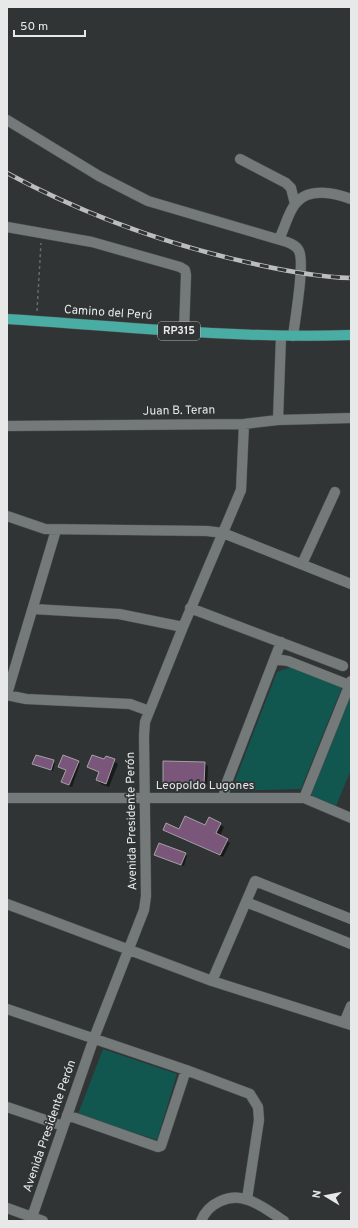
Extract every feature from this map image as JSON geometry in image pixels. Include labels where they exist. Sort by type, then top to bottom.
[{"type":"main road","name":"Camino del Perú","points":[[7,319],[281,336],[351,335]]},
{"type":"street","points":[[7,120],[99,176],[148,201],[279,239],[295,246],[300,252],[300,272],[293,336]]},
{"type":"street","points":[[240,159],[286,182],[291,188],[295,204]]},
{"type":"street","points":[[279,239],[295,204],[301,198],[312,194],[328,192],[351,199]]},
{"type":"street","points":[[7,227],[92,242],[180,267],[185,270],[186,275],[184,331]]},
{"type":"street","points":[[278,420],[281,336]]},
{"type":"street","name":"Juan B. Teran","points":[[7,426],[244,424],[278,420],[351,418]]},
{"type":"street","name":"Avenida Presidente Perón","points":[[25,1217],[63,1126],[94,1038],[144,910],[146,896],[144,736],[148,711],[240,490],[244,424]]},
{"type":"street","points":[[302,564],[335,492]]},
{"type":"street","points":[[7,516],[26,524],[56,530],[207,530],[223,533],[351,584]]},
{"type":"street","points":[[56,530],[7,695],[26,699],[130,704],[148,711]]},
{"type":"street","points":[[190,608],[342,666]]},
{"type":"street","points":[[33,609],[119,614],[183,626]]},
{"type":"street","points":[[223,798],[281,642]]},
{"type":"street","points":[[275,659],[288,661],[350,683],[304,798]]},
{"type":"street","name":"Leopoldo Lugones","points":[[7,798],[304,798],[351,818]]},
{"type":"street","points":[[212,980],[255,881],[351,919]]},
{"type":"street","points":[[246,902],[351,944]]},
{"type":"street","points":[[7,904],[212,980],[348,1024],[351,1006]]},
{"type":"street","points":[[7,1008],[240,1089],[250,1094],[255,1100],[259,1120],[247,1199]]},
{"type":"street","points":[[67,1115],[158,1147],[161,1146],[186,1070]]},
{"type":"street","points":[[7,1107],[63,1126]]},
{"type":"street","points":[[201,1221],[203,1215],[213,1204],[228,1199],[247,1199],[284,1221]]},
{"type":"street","points":[[7,1208],[25,1217],[43,1221]]},
{"type":"path","points":[[37,321],[41,233]]},
{"type":"shaded area","points":[[291,667],[342,687],[301,789],[231,791],[277,672]]},
{"type":"shaded area","points":[[351,695],[351,770],[336,806],[311,795]]},
{"type":"shaded area","points":[[103,1049],[177,1074],[157,1140],[78,1114]]},
{"type":"building","points":[[36,755],[54,760],[51,770],[32,764]]},
{"type":"building","points":[[63,755],[79,761],[69,785],[61,782],[66,770],[58,767]]},
{"type":"building","points":[[92,755],[104,759],[106,756],[115,759],[106,784],[96,780],[99,772],[87,767]]},
{"type":"building","points":[[163,761],[205,762],[204,785],[163,784]]},
{"type":"building","points":[[185,816],[205,825],[209,817],[221,823],[216,833],[228,839],[220,855],[163,830],[166,823],[179,829]]},
{"type":"building","points":[[159,843],[186,853],[181,865],[154,855]]},
{"type":"railway","points":[[7,173],[65,202],[94,214],[124,226],[184,246],[246,262],[311,275],[351,278]]}]
